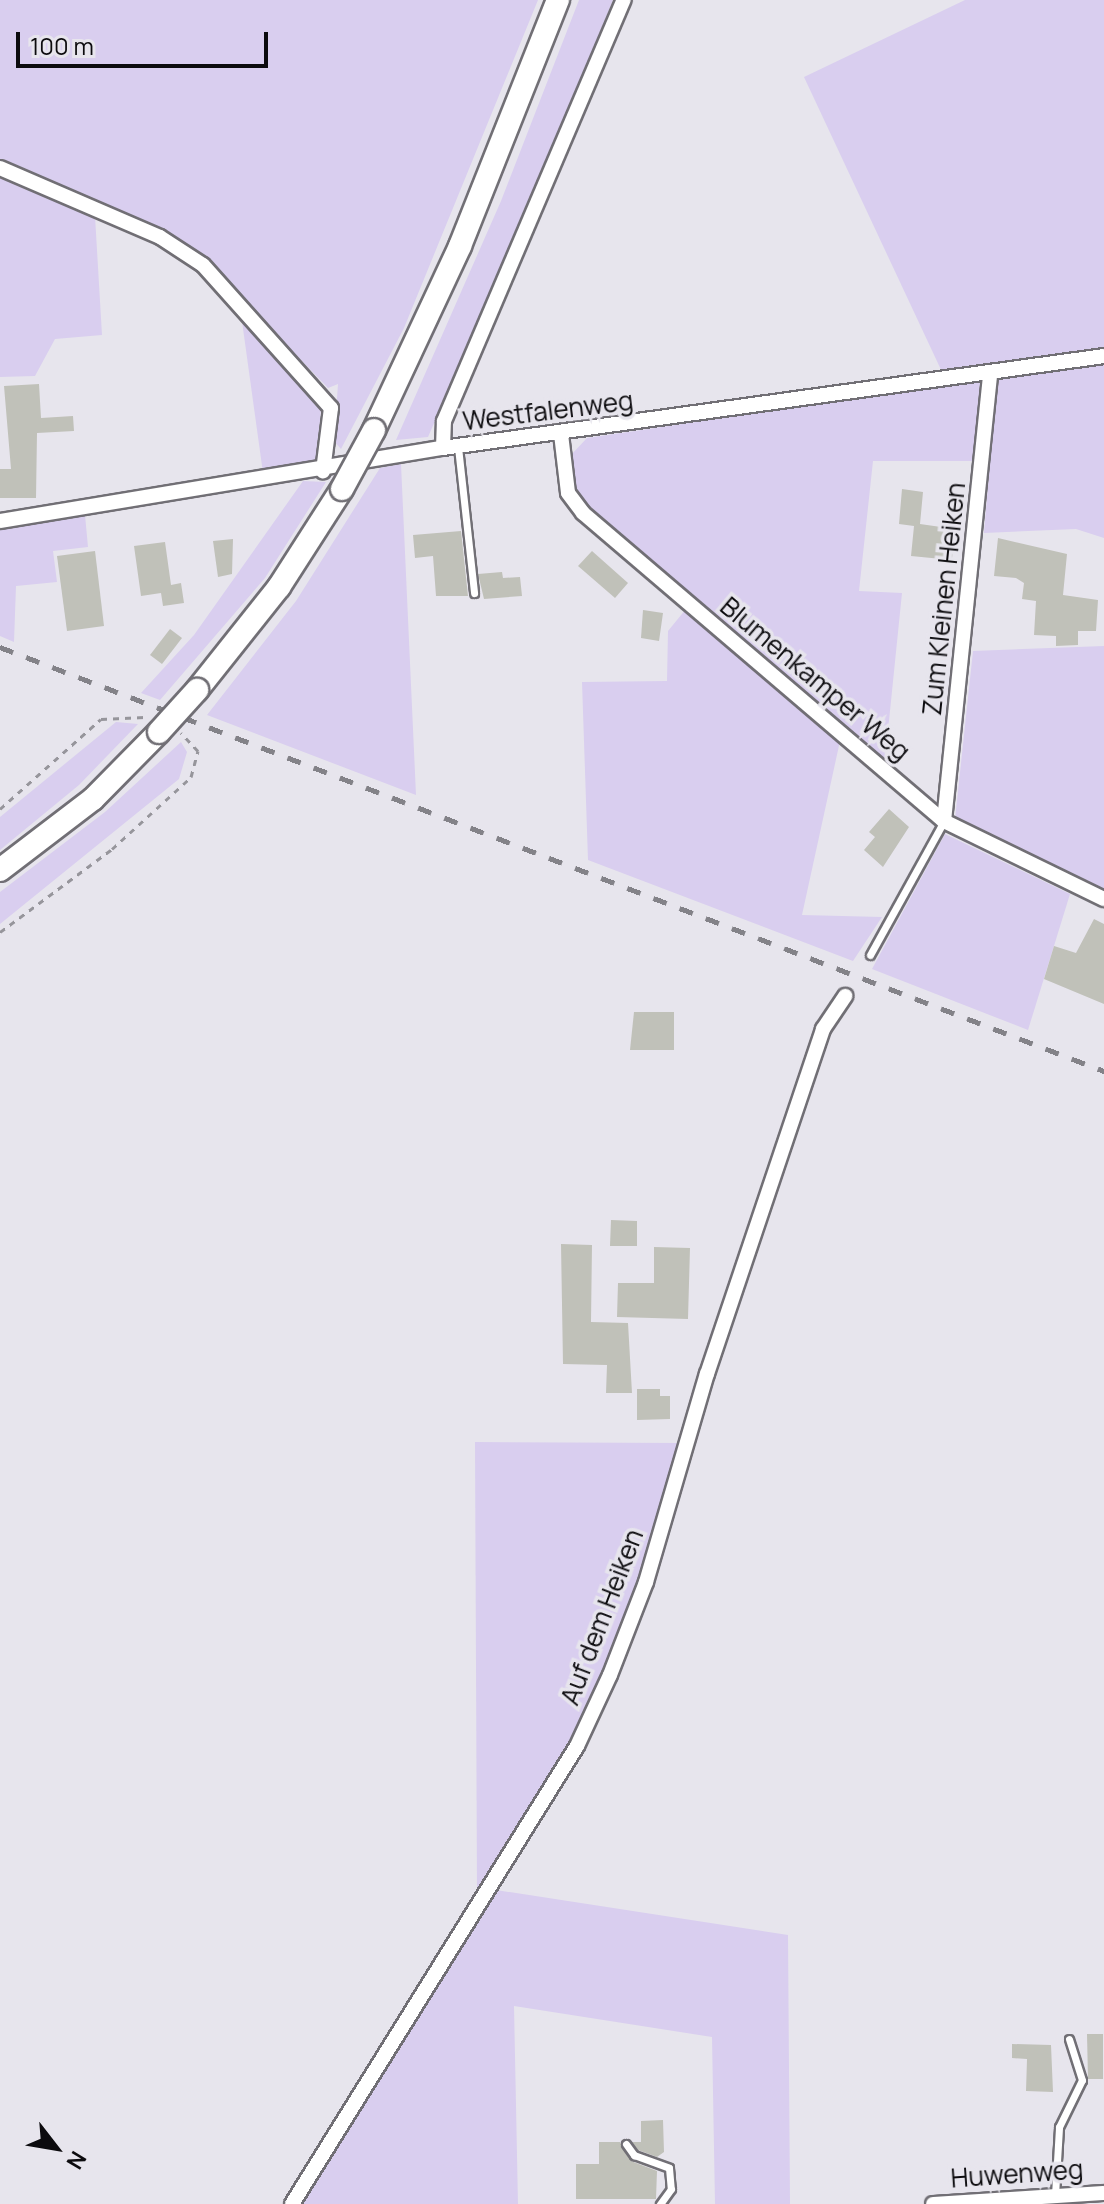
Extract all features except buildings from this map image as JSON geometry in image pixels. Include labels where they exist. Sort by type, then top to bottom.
[{"type":"main road","points":[[0,870],[93,799],[197,690],[279,587],[342,489],[374,430],[460,246],[558,0]]},
{"type":"street","points":[[450,448],[444,421],[624,0]]},
{"type":"street","points":[[0,168],[160,237],[203,265],[331,408],[323,471]]},
{"type":"street","name":"Westfalenweg","points":[[0,521],[450,448],[1104,356]]},
{"type":"street","name":"Zum Kleinen Heiken","points":[[944,821],[990,373]]},
{"type":"street","name":"Blumenkamper Weg","points":[[561,434],[568,493],[583,513],[944,821],[1104,899]]},
{"type":"street","name":"Auf dem Heiken","points":[[292,2204],[577,1746],[610,1675],[646,1582],[707,1374],[823,1029],[845,996]]},
{"type":"street","name":"Huwenweg","points":[[933,2204],[1104,2193]]},
{"type":"lane","points":[[450,448],[474,593]]},
{"type":"lane","name":"Zum Kleinen Heiken","points":[[870,955],[944,821]]},
{"type":"lane","points":[[1055,2195],[1059,2127],[1082,2080],[1069,2039]]},
{"type":"lane","points":[[626,2144],[634,2155],[669,2168],[671,2189],[660,2204]]},
{"type":"shaded area","points":[[0,0],[538,0],[404,328],[341,449],[334,441],[338,384],[328,388],[206,262],[158,230],[0,161]]},
{"type":"shaded area","points":[[579,0],[613,0],[528,210],[428,437],[396,440],[501,201]]},
{"type":"shaded area","points":[[965,0],[1104,0],[1104,350],[943,374],[804,77]]},
{"type":"shaded area","points":[[0,174],[95,216],[102,335],[55,339],[35,376],[0,377]]},
{"type":"shaded area","points":[[241,314],[321,406],[317,465],[263,473]]},
{"type":"shaded area","points":[[1104,363],[1104,538],[1076,529],[984,533],[997,379]]},
{"type":"shaded area","points":[[980,380],[976,461],[873,461],[859,591],[902,593],[885,760],[575,496],[571,455],[587,438]]},
{"type":"shaded area","points":[[401,464],[416,795],[207,715],[296,601],[380,468]]},
{"type":"shaded area","points":[[303,481],[326,482],[265,578],[160,700],[141,693],[194,635]]},
{"type":"shaded area","points":[[85,515],[88,547],[53,551],[57,582],[16,586],[14,642],[0,636],[0,528]]},
{"type":"shaded area","points":[[686,609],[840,741],[802,915],[882,917],[853,961],[588,860],[582,682],[667,681],[668,631]]},
{"type":"shaded area","points":[[1104,646],[1104,891],[955,819],[973,651]]},
{"type":"shaded area","points":[[116,722],[138,724],[79,785],[0,850],[0,817]]},
{"type":"shaded area","points":[[181,742],[187,752],[179,779],[0,924],[0,892],[105,812]]},
{"type":"shaded area","points":[[945,834],[1070,894],[1028,1030],[872,969]]},
{"type":"shaded area","points":[[475,1442],[681,1443],[641,1581],[571,1742],[477,1891]]},
{"type":"shaded area","points":[[496,1890],[788,1935],[790,2204],[715,2204],[712,2037],[514,2006],[518,2204],[299,2204]]},
{"type":"railway","points":[[0,647],[1104,1071]]}]
